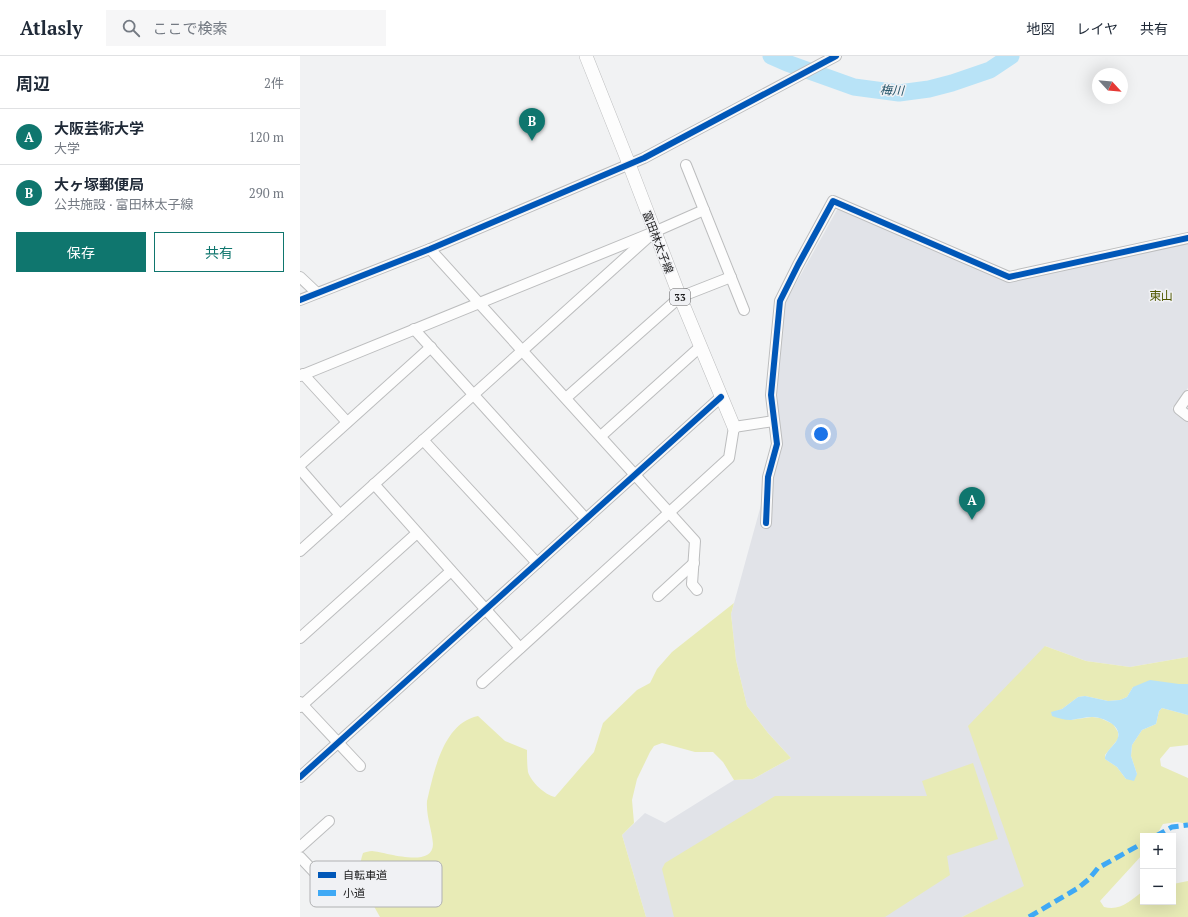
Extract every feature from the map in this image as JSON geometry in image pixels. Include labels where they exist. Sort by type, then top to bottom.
[{"type":"main road","name":"富田林太子線","points":[[586,56],[630,164],[654,232],[734,427]]},
{"type":"street","points":[[300,300],[430,249],[630,164],[836,56]]},
{"type":"street","points":[[686,165],[744,310]]},
{"type":"street","points":[[766,523],[768,477],[777,444],[771,395],[780,301],[798,264],[833,201],[1009,277],[1188,238]]},
{"type":"street","points":[[348,422],[302,375],[654,232],[704,210]]},
{"type":"street","points":[[300,551],[654,232]]},
{"type":"street","points":[[430,249],[695,541],[692,584],[697,590]]},
{"type":"street","points":[[300,277],[317,293]]},
{"type":"street","points":[[566,398],[680,297],[730,277]]},
{"type":"street","points":[[414,329],[586,519]]},
{"type":"street","points":[[300,465],[430,347]]},
{"type":"street","points":[[600,436],[700,347]]},
{"type":"street","points":[[1188,396],[1178,408],[1188,416]]},
{"type":"street","points":[[300,777],[721,397]]},
{"type":"street","points":[[482,683],[729,458],[734,427],[774,421]]},
{"type":"street","points":[[423,440],[537,563]]},
{"type":"street","points":[[300,469],[340,515]]},
{"type":"street","points":[[374,484],[520,648]]},
{"type":"street","points":[[300,638],[417,534]]},
{"type":"street","points":[[658,596],[694,563]]},
{"type":"street","points":[[360,766],[301,704],[451,571]]},
{"type":"street","points":[[300,847],[329,821]]},
{"type":"street","points":[[300,856],[310,867]]},
{"type":"shaded area","points":[[838,208],[1008,282],[1188,241],[1188,388],[1172,408],[1188,422],[1188,657],[1130,667],[1086,661],[1045,646],[1034,882],[962,917],[646,917],[622,835],[645,813],[665,823],[734,780],[753,779],[791,758],[768,733],[747,706],[736,660],[731,614],[780,436],[777,392],[785,303]]},
{"type":"green space","points":[[734,603],[731,614],[736,660],[747,706],[768,733],[791,758],[753,779],[734,780],[723,762],[713,752],[695,752],[662,743],[654,746],[637,779],[632,800],[634,823],[622,835],[646,917],[380,917],[374,907],[442,907],[442,861],[361,861],[363,853],[369,851],[407,857],[425,856],[431,852],[433,844],[427,812],[427,801],[433,776],[442,750],[448,738],[456,728],[466,720],[478,716],[505,741],[527,750],[528,772],[530,776],[535,784],[543,791],[555,797],[594,752],[603,723],[637,690],[650,683],[657,669],[672,652]]},
{"type":"green space","points":[[1045,646],[1086,661],[1130,667],[1188,657],[1188,684],[1133,687],[1127,697],[1120,700],[1108,701],[1085,696],[1078,697],[1062,709],[1051,713],[1070,720],[1092,717],[1100,718],[1113,724],[1118,732],[1118,739],[1105,755],[1105,759],[1117,767],[1126,779],[1137,774],[1131,756],[1132,745],[1142,730],[1156,724],[1159,711],[1162,708],[1188,715],[1188,745],[1170,747],[1160,759],[1161,766],[1188,778],[1188,824],[1177,822],[1163,824],[1158,833],[1140,833],[1140,857],[1100,901],[1104,907],[1115,908],[1129,902],[1140,893],[1140,905],[1176,905],[1176,883],[1188,881],[1188,917],[962,917],[1024,886],[968,726]]},
{"type":"green space","points":[[973,763],[998,839],[947,856],[950,875],[885,917],[674,917],[662,869],[665,863],[775,796],[927,796],[922,781]]},
{"type":"water","points":[[1150,680],[1188,684],[1188,715],[1162,708],[1159,711],[1156,724],[1142,730],[1132,745],[1131,756],[1137,774],[1134,781],[1126,779],[1117,767],[1105,759],[1107,752],[1115,743],[1118,736],[1117,729],[1111,723],[1096,717],[1071,720],[1052,716],[1051,712],[1062,709],[1078,697],[1085,696],[1108,701],[1120,700],[1127,697],[1133,687]]},
{"type":"waterway","name":"梅川","points":[[771,56],[854,87],[899,93],[929,89],[952,83],[990,70],[1011,56]]},
{"type":"marked path","points":[[1161,833],[1172,827],[1188,825]]},
{"type":"marked path","points":[[1029,917],[1078,888],[1089,879],[1098,868],[1140,845]]},
{"type":"cycle path","points":[[300,300],[430,249],[644,158],[836,56]]},
{"type":"cycle path","points":[[766,523],[768,477],[777,444],[771,395],[780,301],[833,201],[1009,277],[1188,238]]},
{"type":"cycle path","points":[[300,777],[721,397]]},
{"type":"place","name":"大ヶ塚郵便局","points":[[532,141]]},
{"type":"place","name":"大阪芸術大学","points":[[972,520]]},
{"type":"district","name":"東山","points":[[1161,295]]}]
